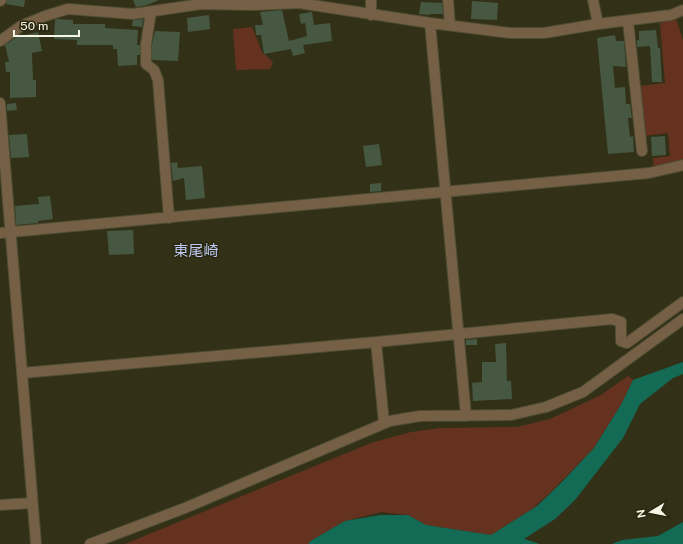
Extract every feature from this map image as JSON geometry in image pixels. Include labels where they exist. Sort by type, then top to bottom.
[{"type":"street","points":[[371,0],[371,15]]},
{"type":"street","points":[[449,0],[450,25]]},
{"type":"street","points":[[592,0],[598,24]]},
{"type":"street","points":[[0,41],[21,26],[45,16],[68,9],[133,14],[202,2],[252,5],[299,3],[430,23],[510,32],[544,33],[671,14],[683,10]]},
{"type":"street","points":[[151,12],[146,44],[146,64],[154,70],[158,80],[169,218]]},
{"type":"street","points":[[628,21],[642,151]]},
{"type":"street","points":[[430,23],[466,416]]},
{"type":"street","points":[[0,103],[36,544]]},
{"type":"street","points":[[0,233],[649,173],[683,165]]},
{"type":"street","points":[[22,373],[376,342],[612,319],[621,322],[621,341],[628,343],[683,302]]},
{"type":"street","points":[[90,544],[185,508],[384,424],[420,416],[511,415],[546,408],[583,392],[683,319]]},
{"type":"street","points":[[376,342],[384,424]]},
{"type":"street","points":[[0,505],[32,503]]},
{"type":"shaded area","points":[[676,19],[683,40],[683,161],[654,167],[653,158],[670,156],[668,133],[644,136],[640,86],[665,83],[660,23]]},
{"type":"shaded area","points":[[252,27],[262,52],[273,62],[270,69],[236,70],[233,29]]},
{"type":"shaded area","points":[[628,376],[633,380],[622,403],[594,448],[532,509],[491,535],[426,525],[408,515],[381,512],[345,521],[312,540],[308,544],[125,544],[371,443],[411,432],[440,428],[517,427],[550,419],[601,395]]},
{"type":"water","points":[[683,362],[683,374],[673,378],[640,404],[623,438],[575,500],[555,519],[524,539],[540,544],[308,544],[312,540],[345,521],[380,515],[408,515],[426,525],[491,535],[537,506],[594,448],[622,403],[633,380]]},
{"type":"water","points":[[683,522],[683,544],[612,544],[622,540],[658,536]]},
{"type":"building","points":[[7,0],[25,0],[24,7],[6,4]]},
{"type":"building","points":[[133,0],[159,0],[147,5],[136,7]]},
{"type":"building","points":[[472,1],[498,3],[497,20],[471,19]]},
{"type":"building","points":[[421,2],[442,3],[443,14],[419,14]]},
{"type":"building","points":[[282,10],[289,41],[307,36],[305,23],[301,24],[299,14],[312,12],[314,25],[330,23],[332,41],[303,45],[305,53],[293,56],[291,49],[264,54],[261,35],[256,35],[255,25],[263,25],[260,12]]},
{"type":"building","points":[[209,15],[210,29],[188,32],[187,18]]},
{"type":"building","points":[[56,19],[73,20],[73,24],[105,24],[105,28],[138,30],[137,45],[140,45],[140,55],[137,55],[137,65],[118,66],[117,49],[113,49],[113,45],[77,45],[77,40],[54,39]]},
{"type":"building","points":[[143,19],[142,27],[132,26],[133,20]]},
{"type":"building","points":[[656,30],[658,48],[660,48],[662,82],[652,82],[650,46],[637,47],[639,31]]},
{"type":"building","points":[[155,31],[180,32],[178,61],[152,60],[152,44]]},
{"type":"building","points":[[38,32],[42,51],[32,53],[33,80],[36,80],[36,97],[10,98],[10,72],[6,72],[5,62],[9,62],[5,45],[17,37]]},
{"type":"building","points":[[615,35],[616,41],[624,41],[626,67],[613,66],[615,88],[625,87],[626,104],[630,104],[632,118],[628,118],[630,137],[633,136],[634,152],[608,154],[597,38]]},
{"type":"building","points":[[16,103],[17,110],[7,111],[7,104]]},
{"type":"building","points":[[27,134],[29,157],[11,158],[9,135]]},
{"type":"building","points":[[665,136],[666,155],[652,156],[651,137]]},
{"type":"building","points":[[379,144],[382,165],[366,167],[363,146]]},
{"type":"building","points":[[177,162],[178,168],[202,166],[205,198],[186,200],[184,178],[173,181],[171,163]]},
{"type":"building","points":[[381,183],[381,191],[370,192],[370,184]]},
{"type":"building","points":[[50,196],[53,219],[38,221],[38,223],[16,225],[15,206],[39,204],[38,197]]},
{"type":"building","points":[[133,230],[134,254],[109,255],[107,231]]},
{"type":"building","points":[[477,339],[477,345],[466,345],[466,340]]},
{"type":"building","points":[[506,343],[507,381],[511,381],[512,399],[473,401],[472,383],[482,382],[482,362],[496,362],[495,344]]},
{"type":"district","name":"東尾崎","points":[[196,251]]}]
